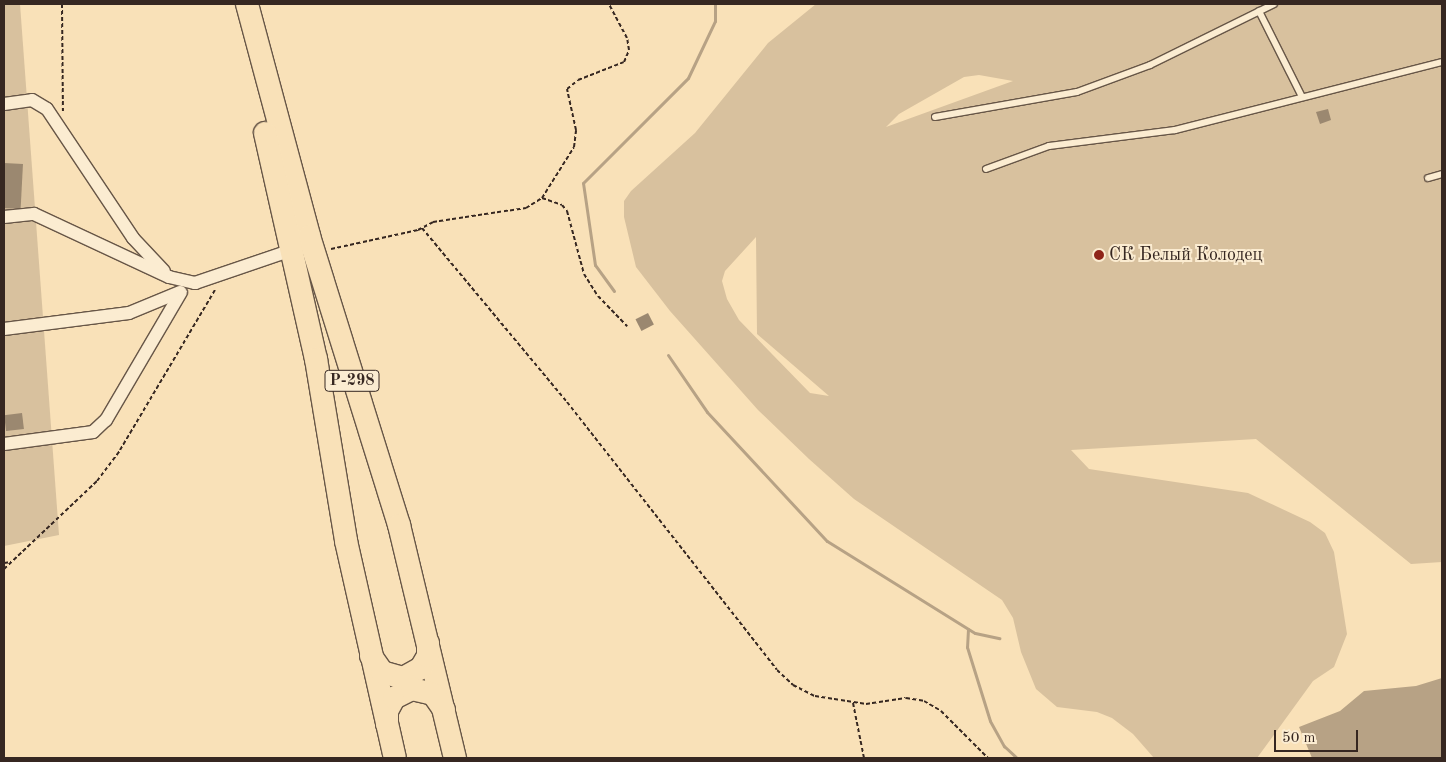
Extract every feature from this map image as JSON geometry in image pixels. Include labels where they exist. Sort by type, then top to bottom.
[{"type":"highway","name":"Р-298","points":[[232,4],[273,162],[316,360],[346,541],[370,655],[395,758]]},
{"type":"highway","name":"Р-298","points":[[247,4],[309,236],[399,525],[455,758]]},
{"type":"highway","points":[[370,655],[382,672],[402,678],[421,668],[428,656],[428,642]]},
{"type":"highway","points":[[387,725],[389,704],[399,694],[412,689],[432,694],[444,711]]},
{"type":"street","points":[[4,104],[32,100],[47,110],[133,238],[169,277]]},
{"type":"street","points":[[4,217],[34,214],[169,277],[195,283]]},
{"type":"street","points":[[4,329],[129,313],[181,292],[195,283],[292,250]]},
{"type":"street","points":[[4,444],[80,436],[93,432],[106,420],[181,292]]},
{"type":"lane","points":[[936,117],[1077,92],[1150,65],[1274,4]]},
{"type":"lane","points":[[1259,11],[1302,98]]},
{"type":"lane","points":[[986,169],[1049,146],[1175,130],[1442,62]]},
{"type":"lane","points":[[1428,178],[1442,174]]},
{"type":"path","points":[[62,4],[63,134]]},
{"type":"path","points":[[329,250],[422,228],[433,222],[526,208],[542,198],[574,147],[576,130],[568,89],[578,80],[624,62],[629,50],[627,38],[609,4]]},
{"type":"path","points":[[542,198],[562,206],[567,211],[584,274],[598,296],[627,326]]},
{"type":"path","points":[[422,228],[560,394],[776,670],[794,685],[814,696],[854,702],[906,698],[924,700],[942,711],[988,758]]},
{"type":"path","points":[[4,569],[69,510],[120,450],[225,273]]},
{"type":"path","points":[[4,563],[11,562]]},
{"type":"path","points":[[854,702],[864,758]]},
{"type":"shaded area","points":[[4,4],[20,4],[59,535],[4,546]]},
{"type":"shaded area","name":"СК Белый Колодец","points":[[816,4],[1442,4],[1442,562],[1411,564],[1256,439],[1071,450],[1089,469],[1248,493],[1310,522],[1325,533],[1334,552],[1347,634],[1334,667],[1313,681],[1257,758],[1154,758],[1133,734],[1112,718],[1097,712],[1057,707],[1036,689],[1021,652],[1013,618],[1002,600],[854,499],[809,459],[758,410],[670,311],[636,267],[624,217],[624,201],[631,191],[695,133],[768,43]],"holes":[[[979,75],[1013,81],[886,127],[899,114],[964,77]],[[756,237],[757,334],[829,396],[810,393],[739,320],[727,299],[722,281],[725,271]]]},
{"type":"shaded area","points":[[1442,678],[1442,758],[1312,758],[1299,727],[1340,711],[1364,691],[1416,686]]},
{"type":"building","points":[[1328,109],[1331,120],[1320,124],[1316,112]]},
{"type":"building","points":[[4,163],[23,164],[21,209],[4,208]]},
{"type":"building","points":[[648,313],[654,325],[641,331],[636,319]]},
{"type":"building","points":[[22,413],[24,429],[6,431],[4,415]]},
{"type":"waterway","points":[[614,291],[595,265],[583,183],[688,78],[715,21],[715,4]]},
{"type":"waterway","points":[[668,355],[707,412],[827,541],[975,633],[999,638]]},
{"type":"waterway","points":[[968,629],[967,647],[990,721],[1004,746],[1017,758]]},
{"type":"place","name":"СК Белый Колодец","points":[[1099,255]]}]
